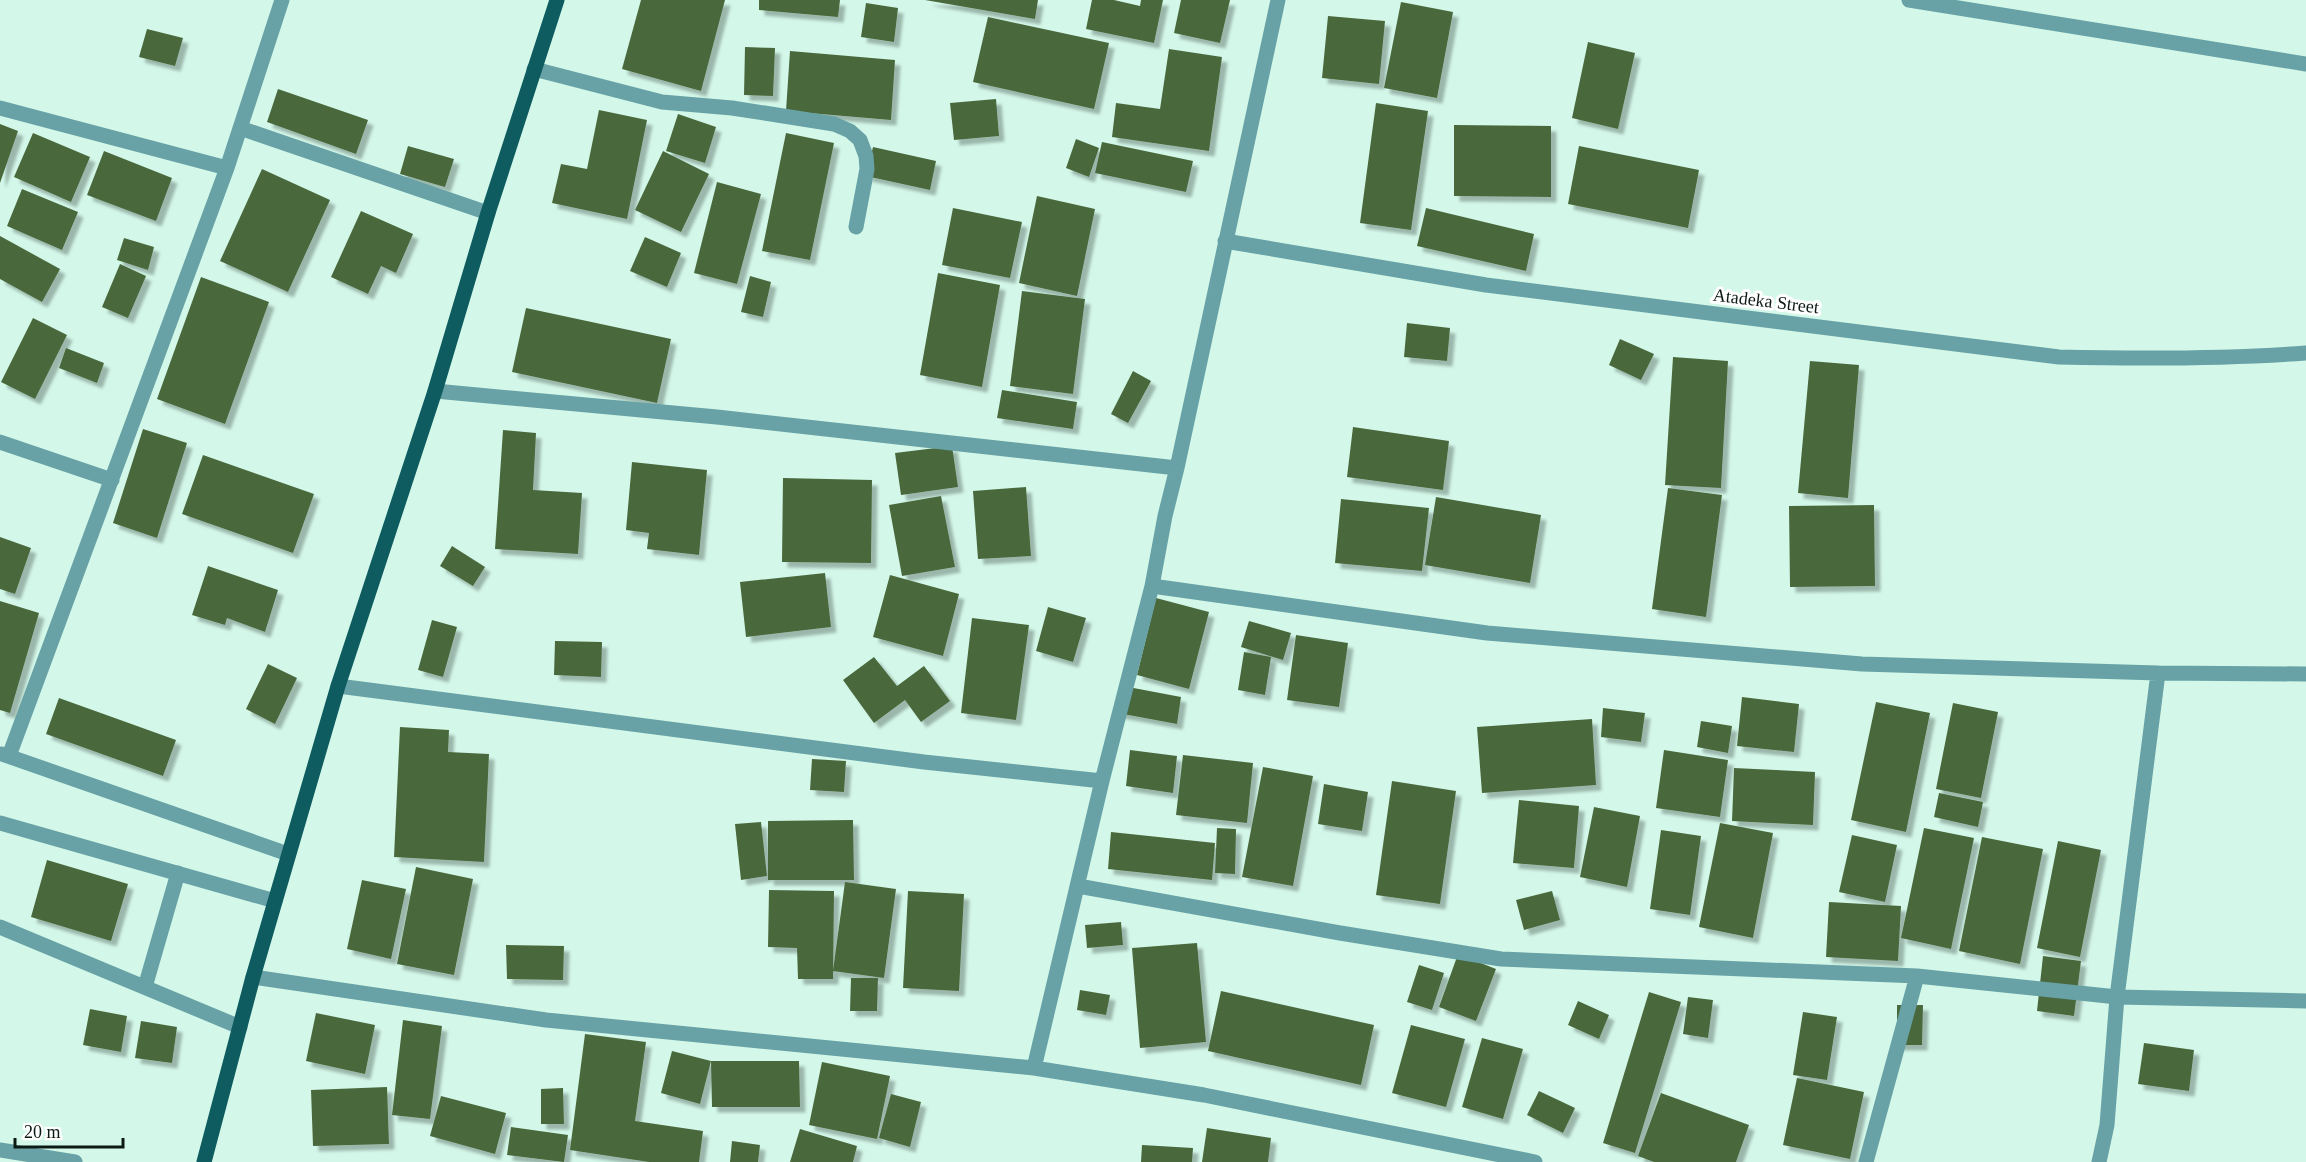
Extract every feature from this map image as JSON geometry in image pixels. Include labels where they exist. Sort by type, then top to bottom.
[{"type":"main road","points":[[204,1162],[253,977],[338,686],[435,391],[488,213],[556,0]]},
{"type":"street","points":[[282,0],[227,168],[112,480],[5,754],[288,854]]},
{"type":"street","points":[[1034,1068],[1102,781],[1152,586],[1165,516],[1278,0]]},
{"type":"street","points":[[1909,0],[1972,5],[2306,64]]},
{"type":"street","points":[[534,69],[662,102],[732,108],[834,124],[850,131],[860,140],[866,156],[867,169],[856,227]]},
{"type":"street","points":[[0,108],[227,168]]},
{"type":"street","points":[[240,128],[488,213]]},
{"type":"street","name":"Atadeka Street","points":[[1225,241],[1486,285],[2059,357],[2256,357],[2306,353]]},
{"type":"street","points":[[435,391],[729,418],[1177,468]]},
{"type":"street","points":[[0,442],[112,480]]},
{"type":"street","points":[[1152,586],[1487,633],[1862,664],[2158,673],[2306,674]]},
{"type":"street","points":[[2099,1162],[2107,1125],[2117,997],[2158,673]]},
{"type":"street","points":[[338,686],[924,762],[1102,781]]},
{"type":"street","points":[[0,823],[275,901]]},
{"type":"street","points":[[145,987],[178,873]]},
{"type":"street","points":[[1078,886],[1501,959],[1917,976],[2117,997],[2306,1001]]},
{"type":"street","points":[[0,927],[240,1027]]},
{"type":"street","points":[[1866,1162],[1917,976]]},
{"type":"street","points":[[253,977],[546,1020],[1034,1068],[1204,1095],[1535,1162]]},
{"type":"street","points":[[0,1150],[75,1162]]},
{"type":"building","points":[[641,0],[725,0],[701,91],[622,69]]},
{"type":"building","points":[[759,0],[840,0],[838,17],[759,10]]},
{"type":"building","points":[[925,0],[1038,0],[1035,19]]},
{"type":"building","points":[[1092,0],[1114,0],[1140,6],[1141,0],[1163,0],[1154,43],[1086,29]]},
{"type":"building","points":[[1181,0],[1230,0],[1220,43],[1174,33]]},
{"type":"building","points":[[1401,2],[1453,12],[1437,98],[1384,88]]},
{"type":"building","points":[[866,3],[898,8],[894,42],[861,37]]},
{"type":"building","points":[[1328,16],[1385,21],[1379,84],[1322,78]]},
{"type":"building","points":[[988,17],[1109,43],[1094,109],[973,82]]},
{"type":"building","points":[[147,29],[183,38],[175,66],[139,57]]},
{"type":"building","points":[[1588,42],[1635,53],[1618,129],[1572,118]]},
{"type":"building","points":[[745,47],[775,48],[773,96],[744,95]]},
{"type":"building","points":[[1169,49],[1222,57],[1209,151],[1112,137],[1116,103],[1160,109]]},
{"type":"building","points":[[790,51],[895,60],[891,120],[786,111]]},
{"type":"building","points":[[278,89],[368,120],[356,154],[267,122]]},
{"type":"building","points":[[996,99],[999,136],[954,140],[950,103]]},
{"type":"building","points":[[1376,103],[1428,111],[1411,230],[1360,223]]},
{"type":"building","points":[[599,110],[647,120],[627,219],[552,203],[561,164],[587,169]]},
{"type":"building","points":[[678,114],[716,127],[705,163],[666,151]]},
{"type":"building","points":[[0,124],[18,131],[0,183]]},
{"type":"building","points":[[1454,125],[1551,126],[1551,197],[1454,196]]},
{"type":"building","points":[[33,133],[90,157],[71,202],[14,177]]},
{"type":"building","points":[[786,133],[834,143],[810,260],[762,251]]},
{"type":"building","points":[[1076,139],[1099,148],[1089,177],[1066,168]]},
{"type":"building","points":[[1102,142],[1193,161],[1186,192],[1095,173]]},
{"type":"building","points":[[408,146],[454,159],[445,187],[400,174]]},
{"type":"building","points":[[1579,146],[1699,170],[1688,228],[1568,204]]},
{"type":"building","points":[[873,147],[936,161],[930,190],[866,176]]},
{"type":"building","points":[[104,151],[172,178],[156,221],[87,195]]},
{"type":"building","points":[[663,151],[709,174],[681,232],[635,210]]},
{"type":"building","points":[[262,169],[330,200],[288,292],[220,261]]},
{"type":"building","points":[[717,182],[761,194],[737,284],[694,273]]},
{"type":"building","points":[[22,189],[78,212],[62,250],[7,226]]},
{"type":"building","points":[[1037,196],[1095,209],[1077,296],[1019,283]]},
{"type":"building","points":[[953,208],[1022,222],[1010,278],[942,265]]},
{"type":"building","points":[[1426,208],[1534,234],[1526,271],[1417,246]]},
{"type":"building","points":[[361,211],[413,234],[396,273],[381,266],[368,294],[331,277]]},
{"type":"building","points":[[0,236],[60,269],[42,302],[0,279]]},
{"type":"building","points":[[645,237],[681,253],[667,287],[630,271]]},
{"type":"building","points":[[124,238],[154,247],[148,270],[117,260]]},
{"type":"building","points":[[120,264],[146,276],[128,318],[102,307]]},
{"type":"building","points":[[938,273],[1000,285],[982,387],[920,375]]},
{"type":"building","points":[[750,276],[771,282],[763,317],[741,312]]},
{"type":"building","points":[[201,277],[269,302],[225,424],[157,399]]},
{"type":"building","points":[[1022,291],[1085,299],[1073,394],[1010,386]]},
{"type":"building","points":[[526,308],[671,339],[657,403],[512,372]]},
{"type":"building","points":[[33,318],[67,335],[35,399],[1,382]]},
{"type":"building","points":[[1407,323],[1450,328],[1447,361],[1404,357]]},
{"type":"building","points":[[1620,339],[1654,354],[1641,380],[1609,365]]},
{"type":"building","points":[[66,348],[104,363],[97,383],[59,368]]},
{"type":"building","points":[[1673,357],[1728,361],[1721,488],[1665,485]]},
{"type":"building","points":[[1810,361],[1859,365],[1848,498],[1798,493]]},
{"type":"building","points":[[1133,371],[1151,381],[1128,423],[1111,414]]},
{"type":"building","points":[[1002,390],[1077,402],[1073,429],[997,418]]},
{"type":"building","points":[[1353,427],[1449,441],[1443,490],[1347,477]]},
{"type":"building","points":[[143,429],[187,443],[157,538],[113,523]]},
{"type":"building","points":[[503,430],[536,433],[533,490],[582,493],[578,554],[495,549]]},
{"type":"building","points":[[952,446],[958,487],[901,495],[895,453]]},
{"type":"building","points":[[203,455],[314,494],[293,553],[182,514]]},
{"type":"building","points":[[632,462],[707,470],[699,555],[647,549],[649,533],[626,530]]},
{"type":"building","points":[[783,478],[872,480],[871,563],[782,562]]},
{"type":"building","points":[[1026,487],[1031,556],[978,559],[973,491]]},
{"type":"building","points":[[1668,488],[1722,495],[1706,617],[1652,609]]},
{"type":"building","points":[[941,496],[955,567],[902,576],[889,505]]},
{"type":"building","points":[[1436,497],[1541,515],[1530,583],[1425,565]]},
{"type":"building","points":[[1341,499],[1429,508],[1422,571],[1335,563]]},
{"type":"building","points":[[1874,505],[1875,586],[1790,587],[1789,506]]},
{"type":"building","points":[[0,537],[31,548],[15,594],[0,589]]},
{"type":"building","points":[[452,546],[485,567],[473,586],[440,566]]},
{"type":"building","points":[[208,566],[278,590],[265,632],[227,618],[225,625],[192,615]]},
{"type":"building","points":[[825,573],[831,627],[746,637],[740,582]]},
{"type":"building","points":[[890,575],[959,594],[943,656],[873,637]]},
{"type":"building","points":[[1156,598],[1209,612],[1189,689],[1137,675]]},
{"type":"building","points":[[0,601],[39,613],[10,713],[0,710]]},
{"type":"building","points":[[1048,607],[1086,618],[1073,662],[1036,651]]},
{"type":"building","points":[[972,618],[1029,625],[1016,720],[961,713]]},
{"type":"building","points":[[432,620],[457,627],[443,677],[418,670]]},
{"type":"building","points":[[1249,621],[1291,633],[1283,660],[1241,647]]},
{"type":"building","points":[[1296,635],[1348,643],[1339,707],[1287,700]]},
{"type":"building","points":[[555,641],[602,642],[601,677],[554,675]]},
{"type":"building","points":[[1244,652],[1271,657],[1265,695],[1238,690]]},
{"type":"building","points":[[874,657],[897,686],[924,666],[950,701],[921,722],[905,700],[874,723],[843,680]]},
{"type":"building","points":[[268,664],[297,678],[275,724],[246,709]]},
{"type":"building","points":[[1123,686],[1181,697],[1177,724],[1118,713]]},
{"type":"building","points":[[1742,697],[1799,704],[1794,752],[1737,746]]},
{"type":"building","points":[[59,698],[176,740],[163,776],[46,734]]},
{"type":"building","points":[[1876,702],[1930,713],[1906,832],[1851,820]]},
{"type":"building","points":[[1953,703],[1998,712],[1981,798],[1936,789]]},
{"type":"building","points":[[1603,708],[1645,713],[1641,742],[1601,737]]},
{"type":"building","points":[[1592,719],[1596,785],[1482,793],[1477,727]]},
{"type":"building","points":[[1701,721],[1732,726],[1728,753],[1697,747]]},
{"type":"building","points":[[400,727],[449,730],[448,752],[489,754],[484,862],[394,857]]},
{"type":"building","points":[[1130,750],[1177,756],[1173,793],[1126,786]]},
{"type":"building","points":[[1664,750],[1728,760],[1720,817],[1656,808]]},
{"type":"building","points":[[1183,755],[1253,763],[1247,823],[1176,815]]},
{"type":"building","points":[[812,759],[846,761],[844,792],[810,790]]},
{"type":"building","points":[[1263,767],[1313,776],[1293,886],[1242,877]]},
{"type":"building","points":[[1734,768],[1815,772],[1813,825],[1732,821]]},
{"type":"building","points":[[1392,781],[1456,791],[1440,904],[1376,895]]},
{"type":"building","points":[[1324,784],[1368,792],[1362,831],[1318,824]]},
{"type":"building","points":[[1939,793],[1983,802],[1978,827],[1934,817]]},
{"type":"building","points":[[1519,800],[1579,806],[1574,868],[1513,863]]},
{"type":"building","points":[[1594,807],[1640,816],[1627,887],[1580,877]]},
{"type":"building","points":[[853,820],[854,880],[768,880],[768,821]]},
{"type":"building","points":[[761,822],[767,876],[741,880],[735,824]]},
{"type":"building","points":[[1720,823],[1773,833],[1753,938],[1699,927]]},
{"type":"building","points":[[1217,828],[1236,829],[1235,874],[1215,873]]},
{"type":"building","points":[[1924,828],[1974,838],[1951,949],[1901,938]]},
{"type":"building","points":[[1661,830],[1701,836],[1690,915],[1650,909]]},
{"type":"building","points":[[1111,832],[1215,843],[1212,880],[1108,869]]},
{"type":"building","points":[[1852,835],[1897,845],[1885,902],[1839,892]]},
{"type":"building","points":[[1982,837],[2043,849],[2020,964],[1959,951]]},
{"type":"building","points":[[2058,841],[2101,850],[2080,957],[2037,948]]},
{"type":"building","points":[[47,860],[128,884],[111,941],[31,917]]},
{"type":"building","points":[[416,867],[473,879],[454,975],[397,964]]},
{"type":"building","points":[[362,880],[406,889],[391,959],[347,949]]},
{"type":"building","points":[[845,882],[896,889],[884,978],[833,971]]},
{"type":"building","points":[[769,890],[834,891],[833,979],[798,979],[797,948],[768,947]]},
{"type":"building","points":[[908,891],[964,894],[959,991],[903,988]]},
{"type":"building","points":[[1552,891],[1560,920],[1524,930],[1516,900]]},
{"type":"building","points":[[1829,902],[1901,906],[1898,961],[1826,957]]},
{"type":"building","points":[[1121,922],[1123,945],[1087,948],[1085,925]]},
{"type":"building","points":[[1197,943],[1206,1042],[1140,1048],[1132,948]]},
{"type":"building","points":[[506,945],[564,946],[563,980],[507,979]]},
{"type":"building","points":[[1458,954],[1496,969],[1476,1021],[1439,1007]]},
{"type":"building","points":[[2043,956],[2081,961],[2074,1016],[2037,1011]]},
{"type":"building","points":[[1419,965],[1444,973],[1432,1010],[1407,1002]]},
{"type":"building","points":[[851,978],[878,978],[877,1011],[850,1011]]},
{"type":"building","points":[[1080,990],[1110,995],[1106,1015],[1077,1010]]},
{"type":"building","points":[[1221,991],[1374,1025],[1361,1085],[1208,1051]]},
{"type":"building","points":[[1649,992],[1681,1002],[1635,1153],[1603,1143]]},
{"type":"building","points":[[1688,997],[1713,1000],[1708,1038],[1683,1034]]},
{"type":"building","points":[[1578,1001],[1609,1015],[1599,1039],[1568,1025]]},
{"type":"building","points":[[1897,1005],[1923,1005],[1922,1045],[1897,1045]]},
{"type":"building","points":[[90,1009],[127,1016],[121,1052],[83,1045]]},
{"type":"building","points":[[1803,1012],[1837,1017],[1827,1080],[1793,1075]]},
{"type":"building","points":[[316,1013],[375,1025],[365,1074],[306,1061]]},
{"type":"building","points":[[403,1020],[442,1026],[430,1119],[392,1115]]},
{"type":"building","points":[[141,1021],[177,1027],[172,1063],[135,1058]]},
{"type":"building","points":[[1411,1025],[1465,1039],[1446,1107],[1392,1093]]},
{"type":"building","points":[[585,1034],[646,1042],[635,1121],[703,1131],[699,1162],[649,1162],[570,1150]]},
{"type":"building","points":[[1482,1038],[1523,1049],[1503,1119],[1462,1107]]},
{"type":"building","points":[[2144,1043],[2194,1050],[2189,1091],[2138,1084]]},
{"type":"building","points":[[672,1051],[711,1061],[700,1104],[661,1093]]},
{"type":"building","points":[[711,1061],[799,1061],[800,1107],[712,1107]]},
{"type":"building","points":[[822,1062],[890,1076],[877,1139],[809,1125]]},
{"type":"building","points":[[1797,1078],[1864,1092],[1850,1159],[1783,1145]]},
{"type":"building","points":[[387,1087],[389,1144],[313,1146],[311,1090]]},
{"type":"building","points":[[563,1088],[564,1124],[541,1124],[541,1089]]},
{"type":"building","points":[[1539,1091],[1575,1108],[1563,1133],[1527,1115]]},
{"type":"building","points":[[1661,1093],[1749,1125],[1736,1162],[1654,1162],[1638,1156]]},
{"type":"building","points":[[891,1094],[921,1102],[910,1147],[879,1138]]},
{"type":"building","points":[[441,1096],[506,1113],[495,1154],[430,1136]]},
{"type":"building","points":[[511,1127],[568,1135],[564,1162],[507,1155]]},
{"type":"building","points":[[1207,1128],[1271,1138],[1268,1162],[1202,1162]]},
{"type":"building","points":[[800,1129],[857,1146],[853,1162],[790,1162]]},
{"type":"building","points":[[732,1141],[760,1145],[758,1162],[730,1162]]},
{"type":"building","points":[[1142,1145],[1193,1148],[1192,1162],[1141,1162]]}]
